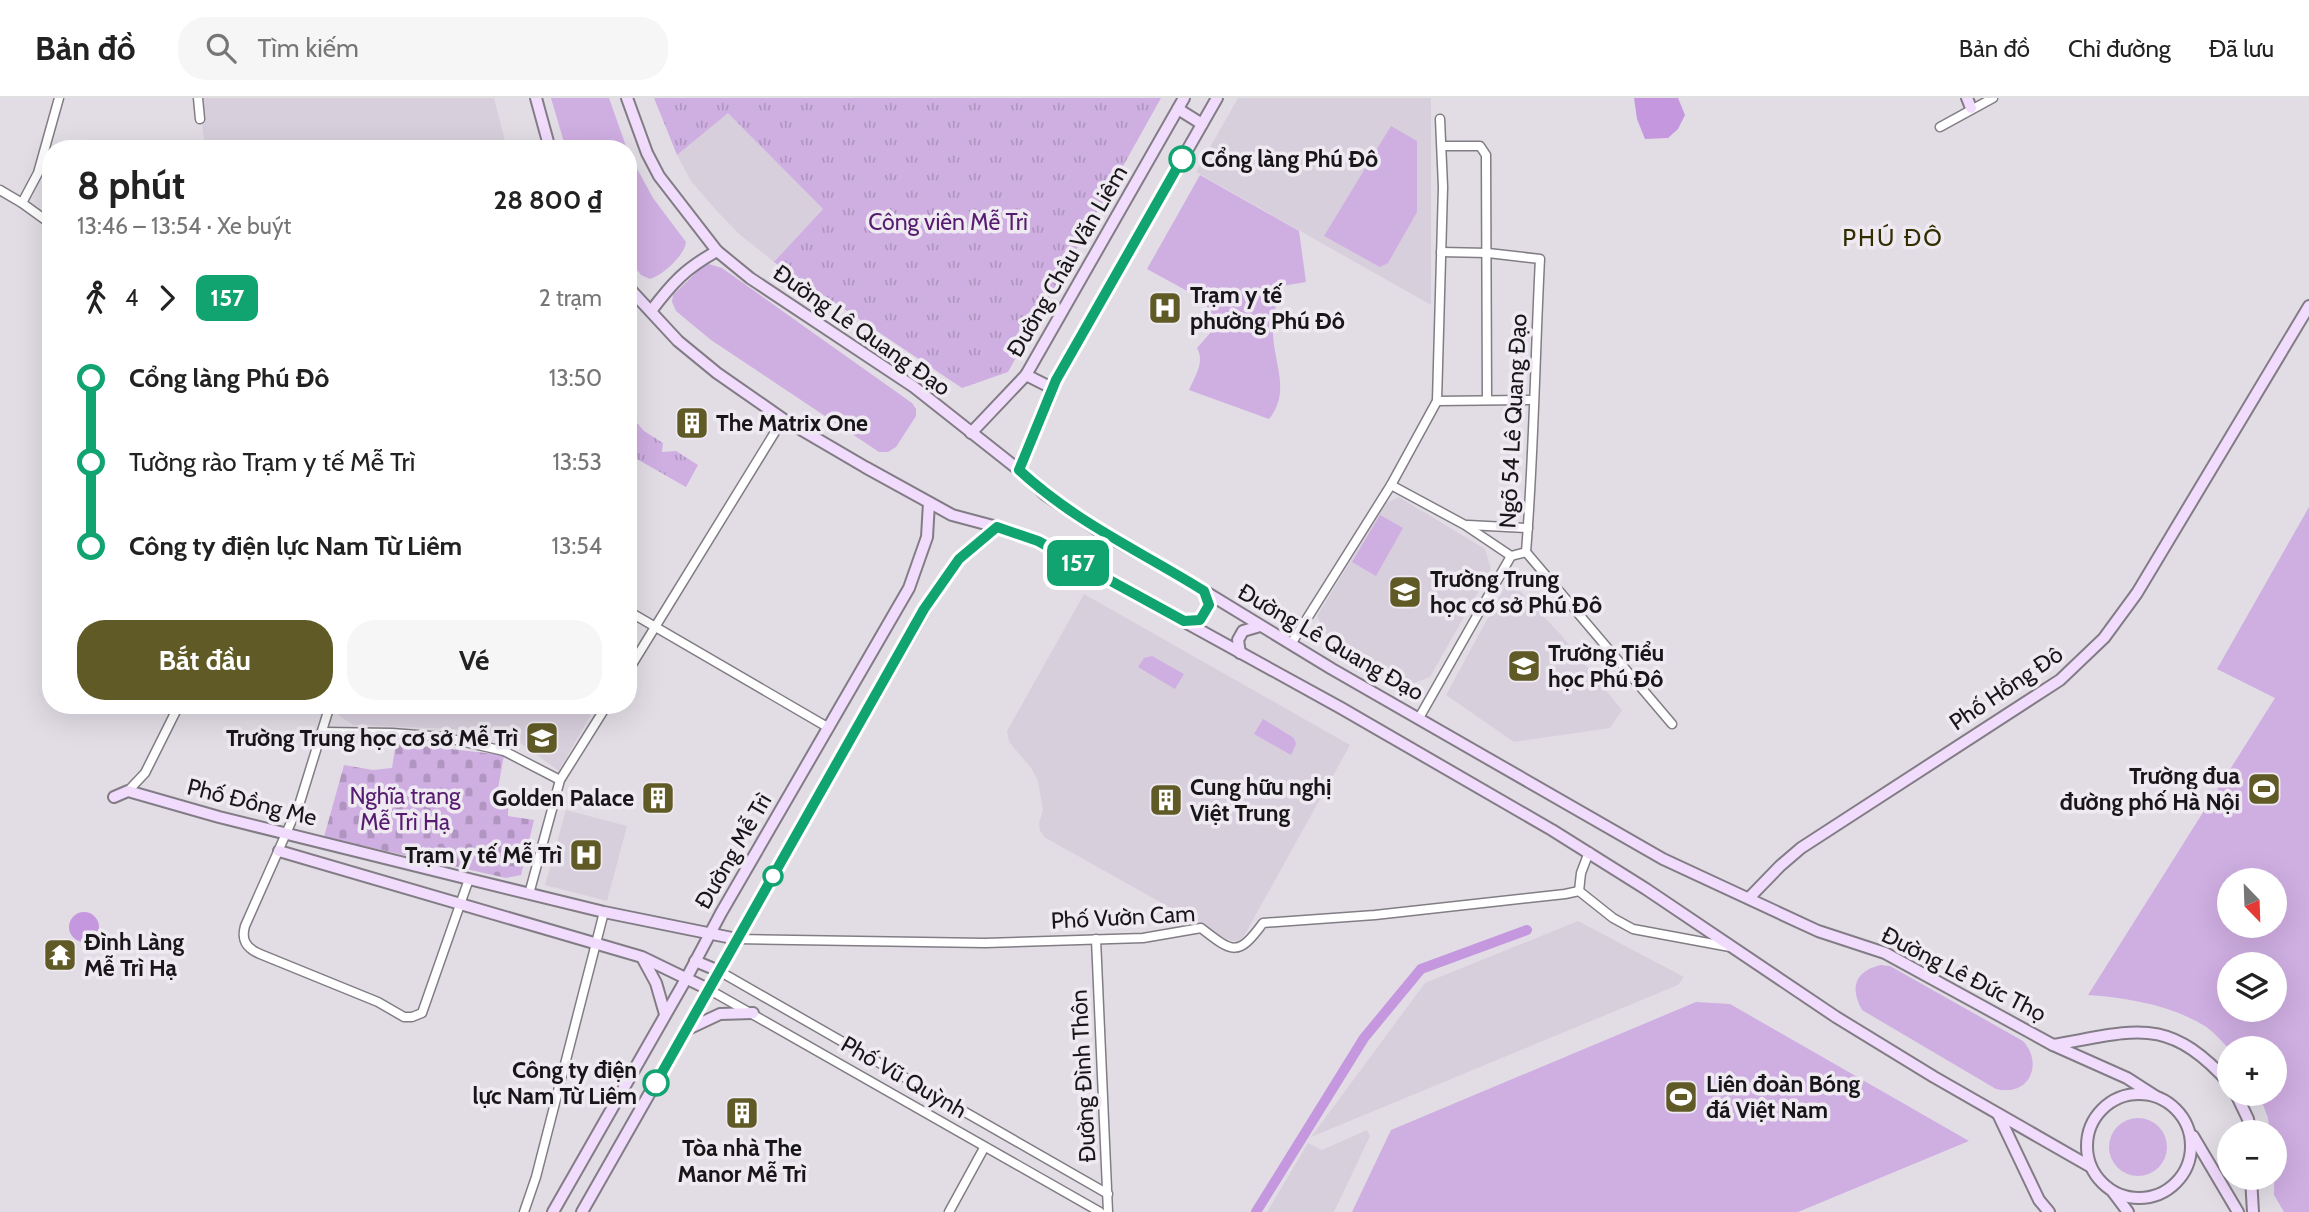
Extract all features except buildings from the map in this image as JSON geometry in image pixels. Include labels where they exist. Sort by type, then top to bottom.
[{"type":"main road","points":[[536,98],[548,140]]},
{"type":"main road","name":"Đường Lê Quang Đạo","points":[[627,98],[647,153],[659,176],[717,251],[750,278],[914,387],[1019,470],[1046,495],[1102,533],[1663,859],[1749,898]]},
{"type":"main road","name":"Đường Châu Văn Liêm","points":[[971,433],[1026,375],[1184,98]]},
{"type":"main road","points":[[1019,470],[1052,388],[1217,98]]},
{"type":"main road","points":[[1178,109],[1202,124]]},
{"type":"main road","points":[[651,311],[672,283],[693,264],[717,251]]},
{"type":"main road","points":[[637,296],[688,349],[717,373],[783,419],[952,515],[1038,541],[1341,708],[1588,852],[1836,1017],[2091,1167]]},
{"type":"main road","name":"Phố Hồng Đô","points":[[1749,898],[1801,848],[2060,680],[2104,638],[2137,593],[2309,306]]},
{"type":"main road","points":[[1026,375],[1052,388]]},
{"type":"main road","name":"Đường Mễ Trì","points":[[553,1212],[911,586],[927,537],[929,503]]},
{"type":"main road","name":"Đường Mễ Trì","points":[[582,1212],[932,597],[959,559],[997,527]]},
{"type":"main road","points":[[911,586],[932,597]]},
{"type":"main road","points":[[1184,621],[1200,620],[1206,613],[1209,605],[1204,591]]},
{"type":"main road","points":[[1240,653],[1238,640],[1242,631],[1260,626]]},
{"type":"main road","points":[[114,797],[128,790]]},
{"type":"main road","name":"Phố Đồng Me","points":[[128,790],[469,880],[604,912],[737,939]]},
{"type":"main road","name":"Phố Đồng Me","points":[[279,851],[642,957],[686,979]]},
{"type":"main road","name":"Đường Lê Đức Thọ","points":[[1749,898],[1818,932],[1885,953],[2053,1045],[2127,1078],[2155,1096]]},
{"type":"main road","points":[[642,957],[652,971],[665,1014]]},
{"type":"main road","points":[[695,961],[719,971]]},
{"type":"main road","name":"Phố Vũ Quỳnh","points":[[686,979],[708,989]]},
{"type":"main road","points":[[684,1031],[720,1014],[753,1013]]},
{"type":"main road","points":[[2053,1045],[2137,1030],[2161,1034],[2188,1045],[2217,1070]]},
{"type":"main road","points":[[2128,1212],[2091,1167],[2087,1151],[2088,1134],[2095,1118],[2106,1105],[2121,1097],[2138,1094],[2155,1096],[2170,1104],[2182,1116],[2238,1212]]},
{"type":"main road","points":[[1998,1114],[2039,1200],[2049,1212]]},
{"type":"main road","points":[[2113,1192],[2130,1198],[2148,1198],[2165,1192],[2179,1181],[2188,1166],[2192,1148],[2189,1131]]},
{"type":"main road","points":[[2251,1190],[2252,1212]]},
{"type":"street","points":[[48,140],[59,98]]},
{"type":"street","points":[[198,98],[200,119]]},
{"type":"street","points":[[1940,127],[1969,103],[1993,98]]},
{"type":"street","points":[[1291,644],[1391,485],[1437,401],[1441,252],[1440,119]]},
{"type":"street","points":[[1442,146],[1480,146],[1486,155],[1487,400]]},
{"type":"street","points":[[22,203],[42,160]]},
{"type":"street","points":[[0,190],[42,217]]},
{"type":"street","points":[[1441,252],[1488,253]]},
{"type":"street","name":"Ngõ 54 Lê Quang Đạo","points":[[1419,718],[1511,556],[1526,552],[1532,471],[1540,258],[1488,253]]},
{"type":"street","points":[[1437,401],[1533,400]]},
{"type":"street","points":[[637,657],[783,419]]},
{"type":"street","points":[[1391,485],[1465,525],[1511,556]]},
{"type":"street","points":[[1465,525],[1528,528]]},
{"type":"street","points":[[1526,552],[1672,724]]},
{"type":"street","points":[[637,617],[829,728]]},
{"type":"street","points":[[128,790],[145,773],[174,714]]},
{"type":"street","points":[[328,714],[288,834],[244,932],[246,944],[260,954],[378,1002],[404,1017],[412,1017],[422,1013],[469,880]]},
{"type":"street","points":[[529,894],[560,780],[601,714]]},
{"type":"street","points":[[324,732],[443,737],[505,751],[560,780]]},
{"type":"street","points":[[1588,852],[1579,891],[1613,918],[1633,929],[1731,948]]},
{"type":"street","name":"Phố Vườn Cam","points":[[737,939],[985,943],[1143,938],[1201,928],[1226,947],[1238,948],[1247,945],[1264,923],[1375,915],[1579,891]]},
{"type":"street","points":[[524,1212],[536,1177],[604,912]]},
{"type":"street","name":"Đường Đình Thôn","points":[[1096,939],[1108,1212]]},
{"type":"street","name":"Phố Vũ Quỳnh","points":[[719,971],[1108,1194]]},
{"type":"street","name":"Phố Vũ Quỳnh","points":[[708,989],[1100,1212]]},
{"type":"street","points":[[949,1212],[984,1148]]},
{"type":"shaded area","points":[[199,98],[494,98],[505,140],[204,140]]},
{"type":"shaded area","points":[[1238,98],[1431,98],[1431,305],[1196,172]]},
{"type":"shaded area","points":[[1634,98],[1678,98],[1685,115],[1678,129],[1668,138],[1645,139],[1637,119]]},
{"type":"shaded area","points":[[728,112],[823,209],[774,262],[739,234],[716,210],[691,181],[677,155]]},
{"type":"shaded area","name":"Trường Trung học cơ sở Phú Đô","points":[[1399,497],[1485,549],[1491,569],[1430,677],[1414,683],[1327,636],[1317,616],[1386,503]]},
{"type":"shaded area","name":"Trường Tiểu học Phú Đô","points":[[1509,579],[1562,636],[1622,710],[1610,728],[1514,742],[1446,695]]},
{"type":"shaded area","points":[[1084,594],[1350,745],[1244,936],[1237,942],[1226,939],[1044,837],[1040,831],[1039,823],[1043,810],[1038,781],[1032,769],[1009,742],[1007,731]]},
{"type":"shaded area","name":"Trường Trung học cơ sở Mễ Trì","points":[[591,714],[559,771],[516,740],[453,729],[354,725],[339,716]]},
{"type":"shaded area","name":"Trạm y tế Mễ Trì","points":[[566,810],[627,826],[607,901],[545,885]]},
{"type":"shaded area","points":[[84,912],[95,916],[99,927],[95,938],[84,942],[73,938],[69,927],[73,916]]},
{"type":"shaded area","points":[[1578,921],[1684,977],[1678,985],[1311,1137],[1425,983]]},
{"type":"shaded area","points":[[1367,1130],[1370,1136],[1334,1212],[1267,1212],[1308,1143],[1322,1150]]},
{"type":"green space","points":[[551,98],[609,98],[624,140],[563,140]]},
{"type":"green space","name":"Công viên Mễ Trì","points":[[654,98],[1161,98],[1008,372],[962,388],[774,262],[823,209],[728,113],[677,155]]},
{"type":"green space","points":[[1391,126],[1417,141],[1417,212],[1388,263],[1380,267],[1324,236]]},
{"type":"green space","points":[[637,169],[653,198],[686,242],[682,253],[661,273],[650,279],[637,270]]},
{"type":"green space","points":[[1200,175],[1299,231],[1306,282],[1282,286],[1278,297],[1273,334],[1280,388],[1276,409],[1269,419],[1189,390],[1200,364],[1197,348],[1219,323],[1200,298],[1147,269]]},
{"type":"green space","points":[[709,264],[722,268],[912,403],[916,416],[896,447],[888,452],[879,452],[711,340],[676,311],[672,302],[673,295]]},
{"type":"green space","points":[[637,423],[663,443],[662,452],[676,451],[698,465],[686,487],[637,459]]},
{"type":"green space","name":"Trường đua đường phố Hà Nội","points":[[2309,507],[2309,1212],[2284,1212],[2274,1195],[2274,1190],[2287,1190],[2287,1120],[2268,1120],[2264,1106],[2287,1106],[2287,1036],[2217,1036],[2192,1019],[2163,1008],[2119,998],[2088,995],[2275,698],[2217,669]]},
{"type":"green space","points":[[1380,515],[1403,528],[1376,576],[1352,562]]},
{"type":"green space","points":[[1152,656],[1184,674],[1175,689],[1138,667],[1144,658]]},
{"type":"green space","points":[[1263,719],[1294,738],[1296,744],[1291,755],[1254,734]]},
{"type":"green space","name":"Nghĩa trang Mễ Trì Hạ","points":[[396,743],[504,755],[497,794],[508,796],[508,816],[534,820],[521,875],[506,878],[324,837],[344,765],[373,770],[392,768]]},
{"type":"green space","points":[[1880,965],[1890,966],[2023,1041],[2032,1059],[2030,1077],[2017,1088],[1996,1089],[1862,1010],[1856,995],[1857,982],[1865,972]]},
{"type":"green space","name":"Liên đoàn Bóng đá Việt Nam","points":[[1696,1002],[1730,1004],[1969,1141],[1798,1212],[1352,1212],[1391,1130]]},
{"type":"green space","points":[[2138,1118],[2149,1120],[2162,1131],[2167,1147],[2165,1158],[2154,1171],[2138,1176],[2127,1174],[2114,1163],[2109,1147],[2111,1136],[2122,1123]]},
{"type":"waterway","points":[[1256,1212],[1364,1038],[1421,969],[1527,930]]},
{"type":"bus line","name":"157","points":[[656,1083],[924,609],[959,559],[997,527],[1038,541],[1184,621],[1200,620],[1206,613],[1209,605],[1204,591],[1102,533],[1046,495],[1019,470],[1056,380],[1182,159]]},
{"type":"place","name":"Cổng làng Phú Đô","points":[[1182,159]]},
{"type":"place","name":"Trạm y tế phường Phú Đô","points":[[1165,308]]},
{"type":"place","name":"The Matrix One","points":[[692,423]]},
{"type":"place","name":"Trường Trung học cơ sở Phú Đô","points":[[1405,592]]},
{"type":"place","name":"Trường Tiểu học Phú Đô","points":[[1524,666]]},
{"type":"place","name":"Trường Trung học cơ sở Mễ Trì","points":[[542,738]]},
{"type":"place","name":"Trường đua đường phố Hà Nội","points":[[2264,789]]},
{"type":"place","name":"Golden Palace","points":[[658,798]]},
{"type":"place","name":"Cung hữu nghị Việt Trung","points":[[1166,800]]},
{"type":"place","name":"Trạm y tế Mễ Trì","points":[[586,855]]},
{"type":"place","name":"Đình Làng Mễ Trì Hạ","points":[[60,955]]},
{"type":"place","name":"Công ty điện lực Nam Từ Liêm","points":[[656,1083]]},
{"type":"place","name":"Liên đoàn Bóng đá Việt Nam","points":[[1681,1097]]},
{"type":"place","name":"Tòa nhà The Manor Mễ Trì","points":[[742,1113]]},
{"type":"district","name":"PHÚ ĐÔ","points":[[1893,238]]}]
